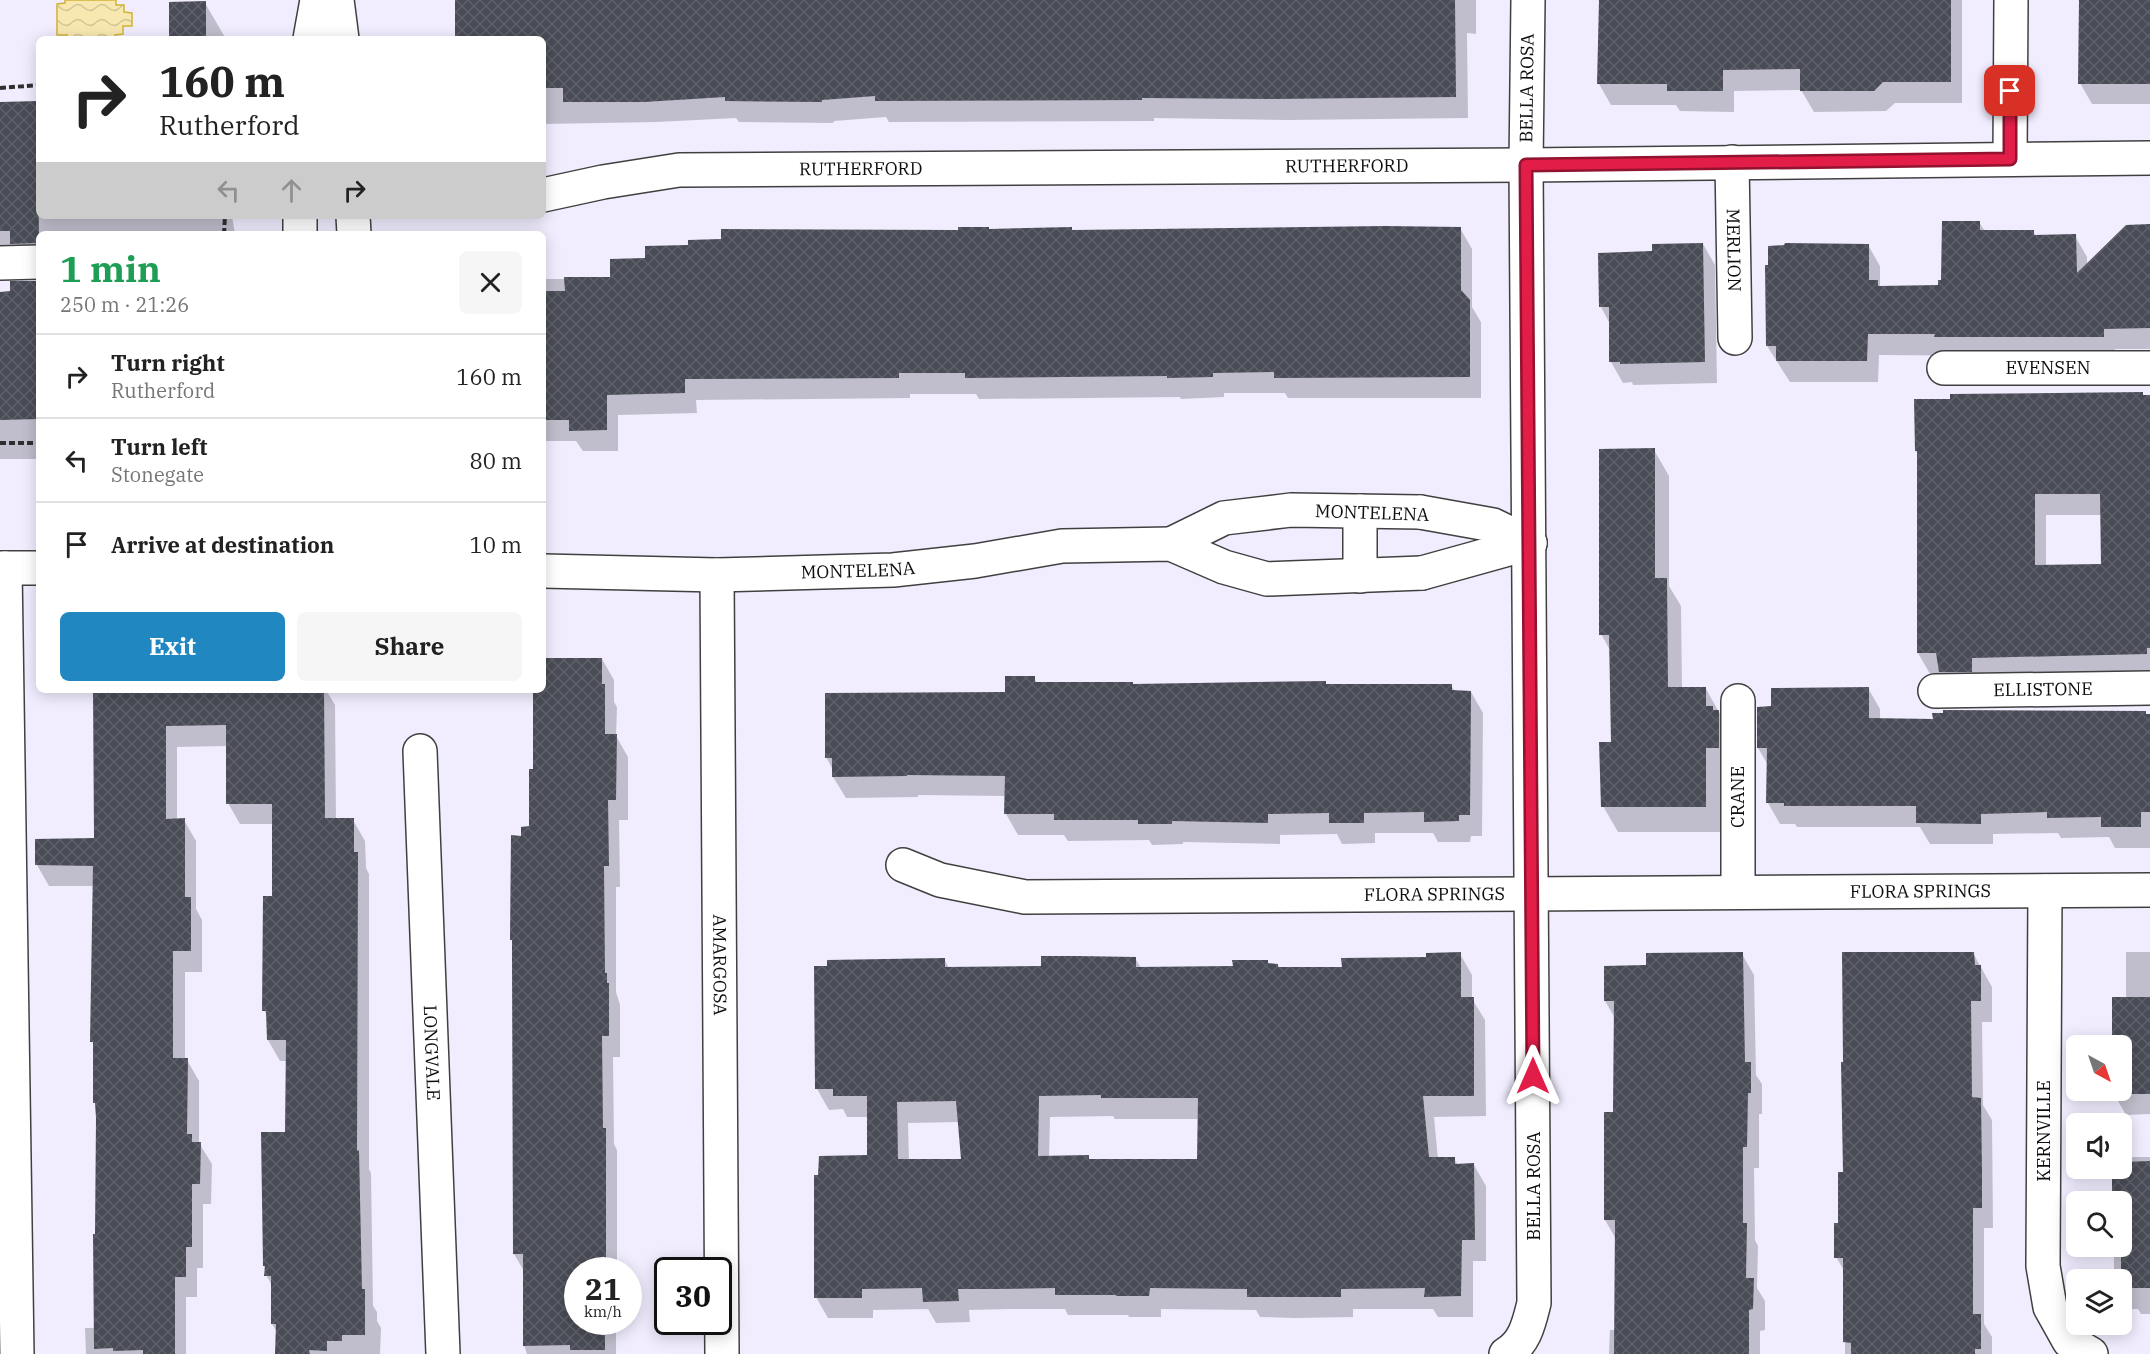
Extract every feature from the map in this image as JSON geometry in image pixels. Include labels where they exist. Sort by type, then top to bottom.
[{"type":"street","points":[[311,36],[317,0]]},
{"type":"street","points":[[338,0],[342,36]]},
{"type":"street","name":"BELLA ROSA","points":[[1506,1354],[1514,1350],[1528,1331],[1534,1303],[1526,165],[1528,0]]},
{"type":"street","points":[[2010,159],[2011,0]]},
{"type":"street","name":"RUTHERFORD","points":[[546,194],[603,182],[679,170],[1526,165],[2150,158]]},
{"type":"street","name":"MERLION","points":[[1732,162],[1735,338]]},
{"type":"street","points":[[0,262],[36,262]]},
{"type":"street","name":"EVENSEN","points":[[1944,368],[2150,368]]},
{"type":"street","name":"MONTELENA","points":[[1172,544],[1224,518],[1291,510],[1420,512],[1493,525],[1530,543]]},
{"type":"street","points":[[1360,511],[1360,576]]},
{"type":"street","name":"MONTELENA","points":[[546,572],[717,575],[893,570],[975,561],[1062,546],[1172,544],[1224,567],[1267,579],[1422,573],[1530,543]]},
{"type":"street","points":[[17,1354],[2,568],[36,568]]},
{"type":"street","name":"AMARGOSA","points":[[717,575],[722,1354]]},
{"type":"street","name":"ELLISTONE","points":[[1935,691],[2150,688]]},
{"type":"street","name":"CRANE","points":[[1738,701],[1738,892]]},
{"type":"street","name":"LONGVALE","points":[[420,752],[443,1354]]},
{"type":"street","name":"FLORA SPRINGS","points":[[903,865],[940,880],[1025,897],[2150,890]]},
{"type":"street","name":"KERNVILLE","points":[[2045,891],[2043,1266],[2050,1306],[2069,1341],[2091,1354]]},
{"type":"path","points":[[0,88],[36,85]]},
{"type":"path","points":[[0,443],[36,443]]},
{"type":"water","points":[[65,0],[116,0],[116,5],[124,5],[124,12],[132,13],[132,26],[123,26],[123,34],[115,36],[57,35],[57,4],[65,3]]},
{"type":"building","points":[[455,0],[1455,0],[1456,97],[875,101],[875,96],[822,100],[822,102],[725,101],[725,97],[644,102],[563,102],[563,88],[546,88],[546,36],[455,36]]},
{"type":"building","points":[[1599,0],[1951,0],[1951,82],[1883,82],[1874,91],[1800,91],[1800,69],[1723,70],[1723,91],[1667,91],[1667,84],[1597,84]]},
{"type":"building","points":[[2079,0],[2150,0],[2150,84],[2078,84]]},
{"type":"building","points":[[206,1],[206,36],[169,36],[169,2]]},
{"type":"building","points":[[36,101],[36,219],[39,219],[39,231],[36,231],[36,243],[10,244],[10,231],[0,231],[0,102]]},
{"type":"building","points":[[1942,221],[1980,221],[1980,230],[2034,230],[2034,235],[2076,234],[2077,273],[2126,225],[2150,224],[2150,328],[2104,329],[2104,337],[1934,337],[1935,334],[1868,334],[1867,361],[1776,361],[1776,346],[1766,346],[1765,265],[1768,265],[1768,246],[1785,243],[1869,244],[1869,280],[1878,280],[1878,286],[1938,285],[1938,280],[1941,280]]},
{"type":"building","points":[[958,227],[989,227],[989,229],[1072,227],[1072,230],[1461,227],[1461,290],[1470,300],[1470,377],[1274,378],[1274,372],[1213,373],[1213,377],[1167,378],[1167,376],[965,378],[965,373],[899,373],[899,378],[685,379],[685,393],[607,395],[607,430],[569,431],[569,420],[546,420],[546,291],[565,291],[564,277],[610,277],[610,259],[645,258],[645,246],[688,245],[688,240],[721,239],[721,229],[958,230]]},
{"type":"building","points":[[1703,243],[1705,362],[1620,364],[1620,362],[1609,362],[1609,307],[1599,307],[1598,253],[1652,251],[1652,244]]},
{"type":"building","points":[[10,281],[36,281],[36,419],[0,420],[0,292],[10,291]]},
{"type":"building","points":[[2143,392],[2143,395],[2150,395],[2150,648],[2147,648],[2147,654],[1972,658],[1972,672],[1939,672],[1936,653],[1917,653],[1917,451],[1915,451],[1914,399],[1950,399],[1950,394]],"holes":[[[2035,494],[2100,494],[2101,564],[2035,565]]]},
{"type":"building","points":[[1655,448],[1655,578],[1667,578],[1668,687],[1706,687],[1706,706],[1713,706],[1713,710],[1719,710],[1719,748],[1706,748],[1706,807],[1601,807],[1599,742],[1611,742],[1609,635],[1599,635],[1599,449]]},
{"type":"building","points":[[546,658],[602,658],[602,684],[605,684],[605,734],[617,734],[616,800],[608,800],[609,866],[604,866],[605,973],[607,973],[607,983],[609,983],[609,1036],[602,1036],[603,1128],[606,1128],[606,1257],[564,1257],[564,1335],[605,1335],[605,1350],[570,1350],[570,1345],[523,1346],[523,1254],[513,1254],[511,835],[521,836],[521,827],[529,826],[529,769],[533,769],[533,693],[546,693]]},
{"type":"building","points":[[1005,676],[1035,676],[1035,682],[1133,682],[1133,684],[1326,681],[1326,684],[1452,684],[1452,690],[1471,691],[1470,815],[1459,815],[1459,821],[1424,822],[1424,812],[1364,813],[1364,823],[1329,823],[1329,813],[1268,814],[1268,823],[1172,821],[1172,824],[1138,824],[1138,820],[1054,820],[1054,814],[1004,814],[1005,776],[832,777],[832,758],[825,758],[825,693],[1005,692]]},
{"type":"building","points":[[1869,687],[1869,718],[1933,719],[1932,713],[1943,713],[1943,710],[2146,711],[2146,714],[2150,714],[2150,812],[2141,812],[2141,827],[2101,827],[2101,817],[2047,818],[2047,812],[1981,814],[1981,824],[1916,823],[1916,806],[1784,806],[1784,803],[1766,803],[1767,748],[1757,748],[1757,707],[1771,706],[1771,688]]},
{"type":"building","points":[[93,693],[324,693],[325,818],[354,818],[354,852],[358,852],[357,1151],[359,1150],[365,1335],[342,1335],[342,1341],[327,1341],[327,1351],[309,1350],[310,1354],[275,1354],[276,1324],[271,1324],[271,1276],[264,1276],[265,1266],[263,1266],[261,1132],[285,1132],[286,1040],[267,1040],[266,1011],[262,1011],[263,896],[272,896],[272,804],[226,804],[226,725],[166,726],[166,819],[185,818],[185,897],[191,897],[191,951],[173,951],[173,1058],[188,1058],[187,1134],[192,1134],[192,1142],[201,1142],[200,1184],[192,1184],[192,1247],[186,1247],[186,1277],[175,1277],[175,1354],[143,1354],[143,1350],[113,1351],[113,1348],[94,1349],[93,1234],[95,1234],[96,1118],[95,1103],[93,1103],[93,1042],[90,1042],[93,866],[35,865],[35,839],[94,838]]},
{"type":"building","points":[[1461,952],[1461,997],[1474,997],[1474,1096],[1423,1096],[1429,1157],[1455,1157],[1455,1164],[1474,1163],[1475,1240],[1462,1240],[1461,1296],[1424,1297],[1425,1288],[1341,1289],[1341,1297],[1247,1297],[1247,1289],[1150,1288],[1149,1296],[1116,1296],[1055,1295],[1055,1288],[958,1289],[959,1301],[923,1302],[922,1288],[862,1289],[862,1298],[814,1298],[814,1175],[818,1175],[819,1156],[867,1155],[867,1096],[833,1096],[833,1089],[815,1089],[814,966],[827,966],[827,960],[945,958],[945,967],[1041,966],[1041,956],[1077,956],[1136,957],[1136,967],[1233,966],[1232,960],[1268,960],[1268,963],[1278,964],[1278,967],[1342,967],[1341,958],[1426,957],[1426,953]],"holes":[[[1101,1095],[1101,1098],[1198,1098],[1197,1159],[1089,1159],[1089,1155],[1038,1156],[1039,1096]],[[956,1101],[961,1159],[898,1159],[897,1102]]]},
{"type":"building","points":[[1743,952],[1745,1062],[1751,1062],[1747,1147],[1743,1147],[1743,1223],[1747,1223],[1746,1278],[1754,1278],[1753,1309],[1749,1310],[1749,1354],[1614,1354],[1615,1220],[1604,1220],[1604,1112],[1613,1112],[1614,1001],[1604,1001],[1604,966],[1646,965],[1646,953]]},
{"type":"building","points":[[1842,952],[1974,952],[1975,965],[1981,965],[1981,1001],[1971,1001],[1972,1097],[1981,1098],[1982,1171],[1982,1208],[1973,1208],[1973,1314],[1981,1314],[1981,1349],[1975,1349],[1975,1354],[1851,1354],[1851,1343],[1843,1342],[1843,1258],[1834,1258],[1834,1223],[1838,1223],[1838,1172],[1843,1172]]},
{"type":"building","points":[[2112,997],[2150,997],[2150,1094],[2132,1094],[2132,1035],[2112,1035]]},
{"type":"building","points":[[2150,1161],[2150,1288],[2132,1288],[2132,1269],[2121,1269],[2121,1257],[2132,1257],[2132,1191],[2112,1191],[2112,1179],[2132,1179],[2132,1162]]},
{"type":"route","points":[[1533,1076],[1526,165],[2010,159],[2010,91]]}]
